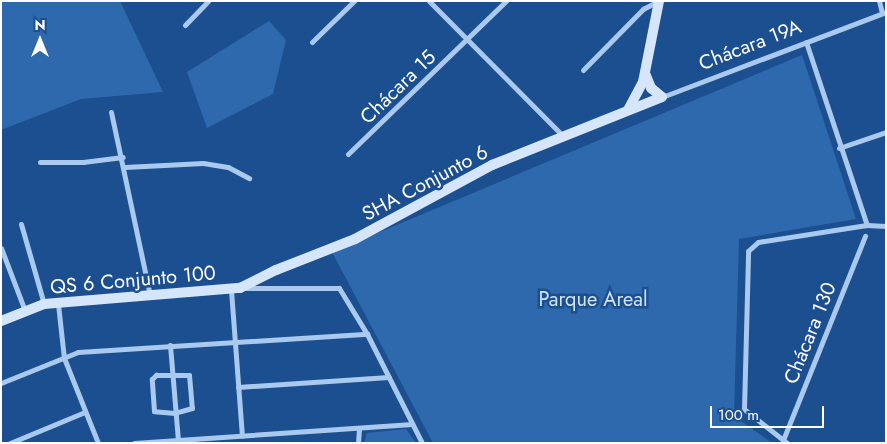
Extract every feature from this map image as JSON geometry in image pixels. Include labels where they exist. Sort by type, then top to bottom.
[{"type":"street","points":[[186,25],[208,1]]},
{"type":"street","points":[[312,42],[354,1]]},
{"type":"street","points":[[429,1],[564,137]]},
{"type":"street","name":"Chácara 15","points":[[348,154],[468,40],[506,1]]},
{"type":"street","points":[[583,70],[643,9],[658,1]]},
{"type":"street","points":[[627,111],[636,99],[645,73],[658,1]]},
{"type":"street","points":[[879,1],[884,12]]},
{"type":"street","name":"Chácara 19A","points":[[627,111],[884,12]]},
{"type":"street","points":[[806,42],[839,148],[867,225]]},
{"type":"street","points":[[645,73],[651,88],[662,97]]},
{"type":"street","name":"SHA Conjunto 6","points":[[236,289],[306,257],[355,239],[492,166],[627,111]]},
{"type":"street","points":[[111,112],[123,157],[150,296]]},
{"type":"street","points":[[839,148],[886,132]]},
{"type":"street","points":[[40,162],[83,162],[123,157]]},
{"type":"street","points":[[125,167],[203,163],[228,167],[248,178]]},
{"type":"street","points":[[21,224],[44,304]]},
{"type":"street","points":[[786,441],[744,409],[748,251],[758,242],[867,225],[886,226]]},
{"type":"street","name":"Chácara 130","points":[[786,441],[865,236]]},
{"type":"street","points":[[1,248],[25,311]]},
{"type":"street","points":[[242,436],[236,341],[236,289],[336,286],[367,334],[422,443]]},
{"type":"street","name":"QS 6 Conjunto 100","points":[[1,321],[44,304],[236,289]]},
{"type":"street","points":[[58,304],[64,358],[98,443]]},
{"type":"street","points":[[1,384],[78,352],[367,334]]},
{"type":"street","points":[[170,345],[171,375],[178,440]]},
{"type":"street","points":[[186,374],[190,380],[192,408],[175,413],[157,413],[153,407],[152,377],[171,375],[186,374]]},
{"type":"street","points":[[238,387],[389,377]]},
{"type":"street","points":[[10,443],[85,412]]},
{"type":"street","points":[[134,443],[412,424]]},
{"type":"street","points":[[358,443],[359,428]]},
{"type":"green space","points":[[1,1],[120,1],[163,92],[81,99],[1,130]]},
{"type":"green space","points":[[269,21],[286,40],[273,94],[207,128],[187,72]]},
{"type":"green space","name":"Parque Areal","points":[[802,55],[856,219],[739,239],[734,416],[772,443],[433,443],[332,252]]},
{"type":"green space","points":[[406,429],[416,443],[364,443],[367,433]]}]
